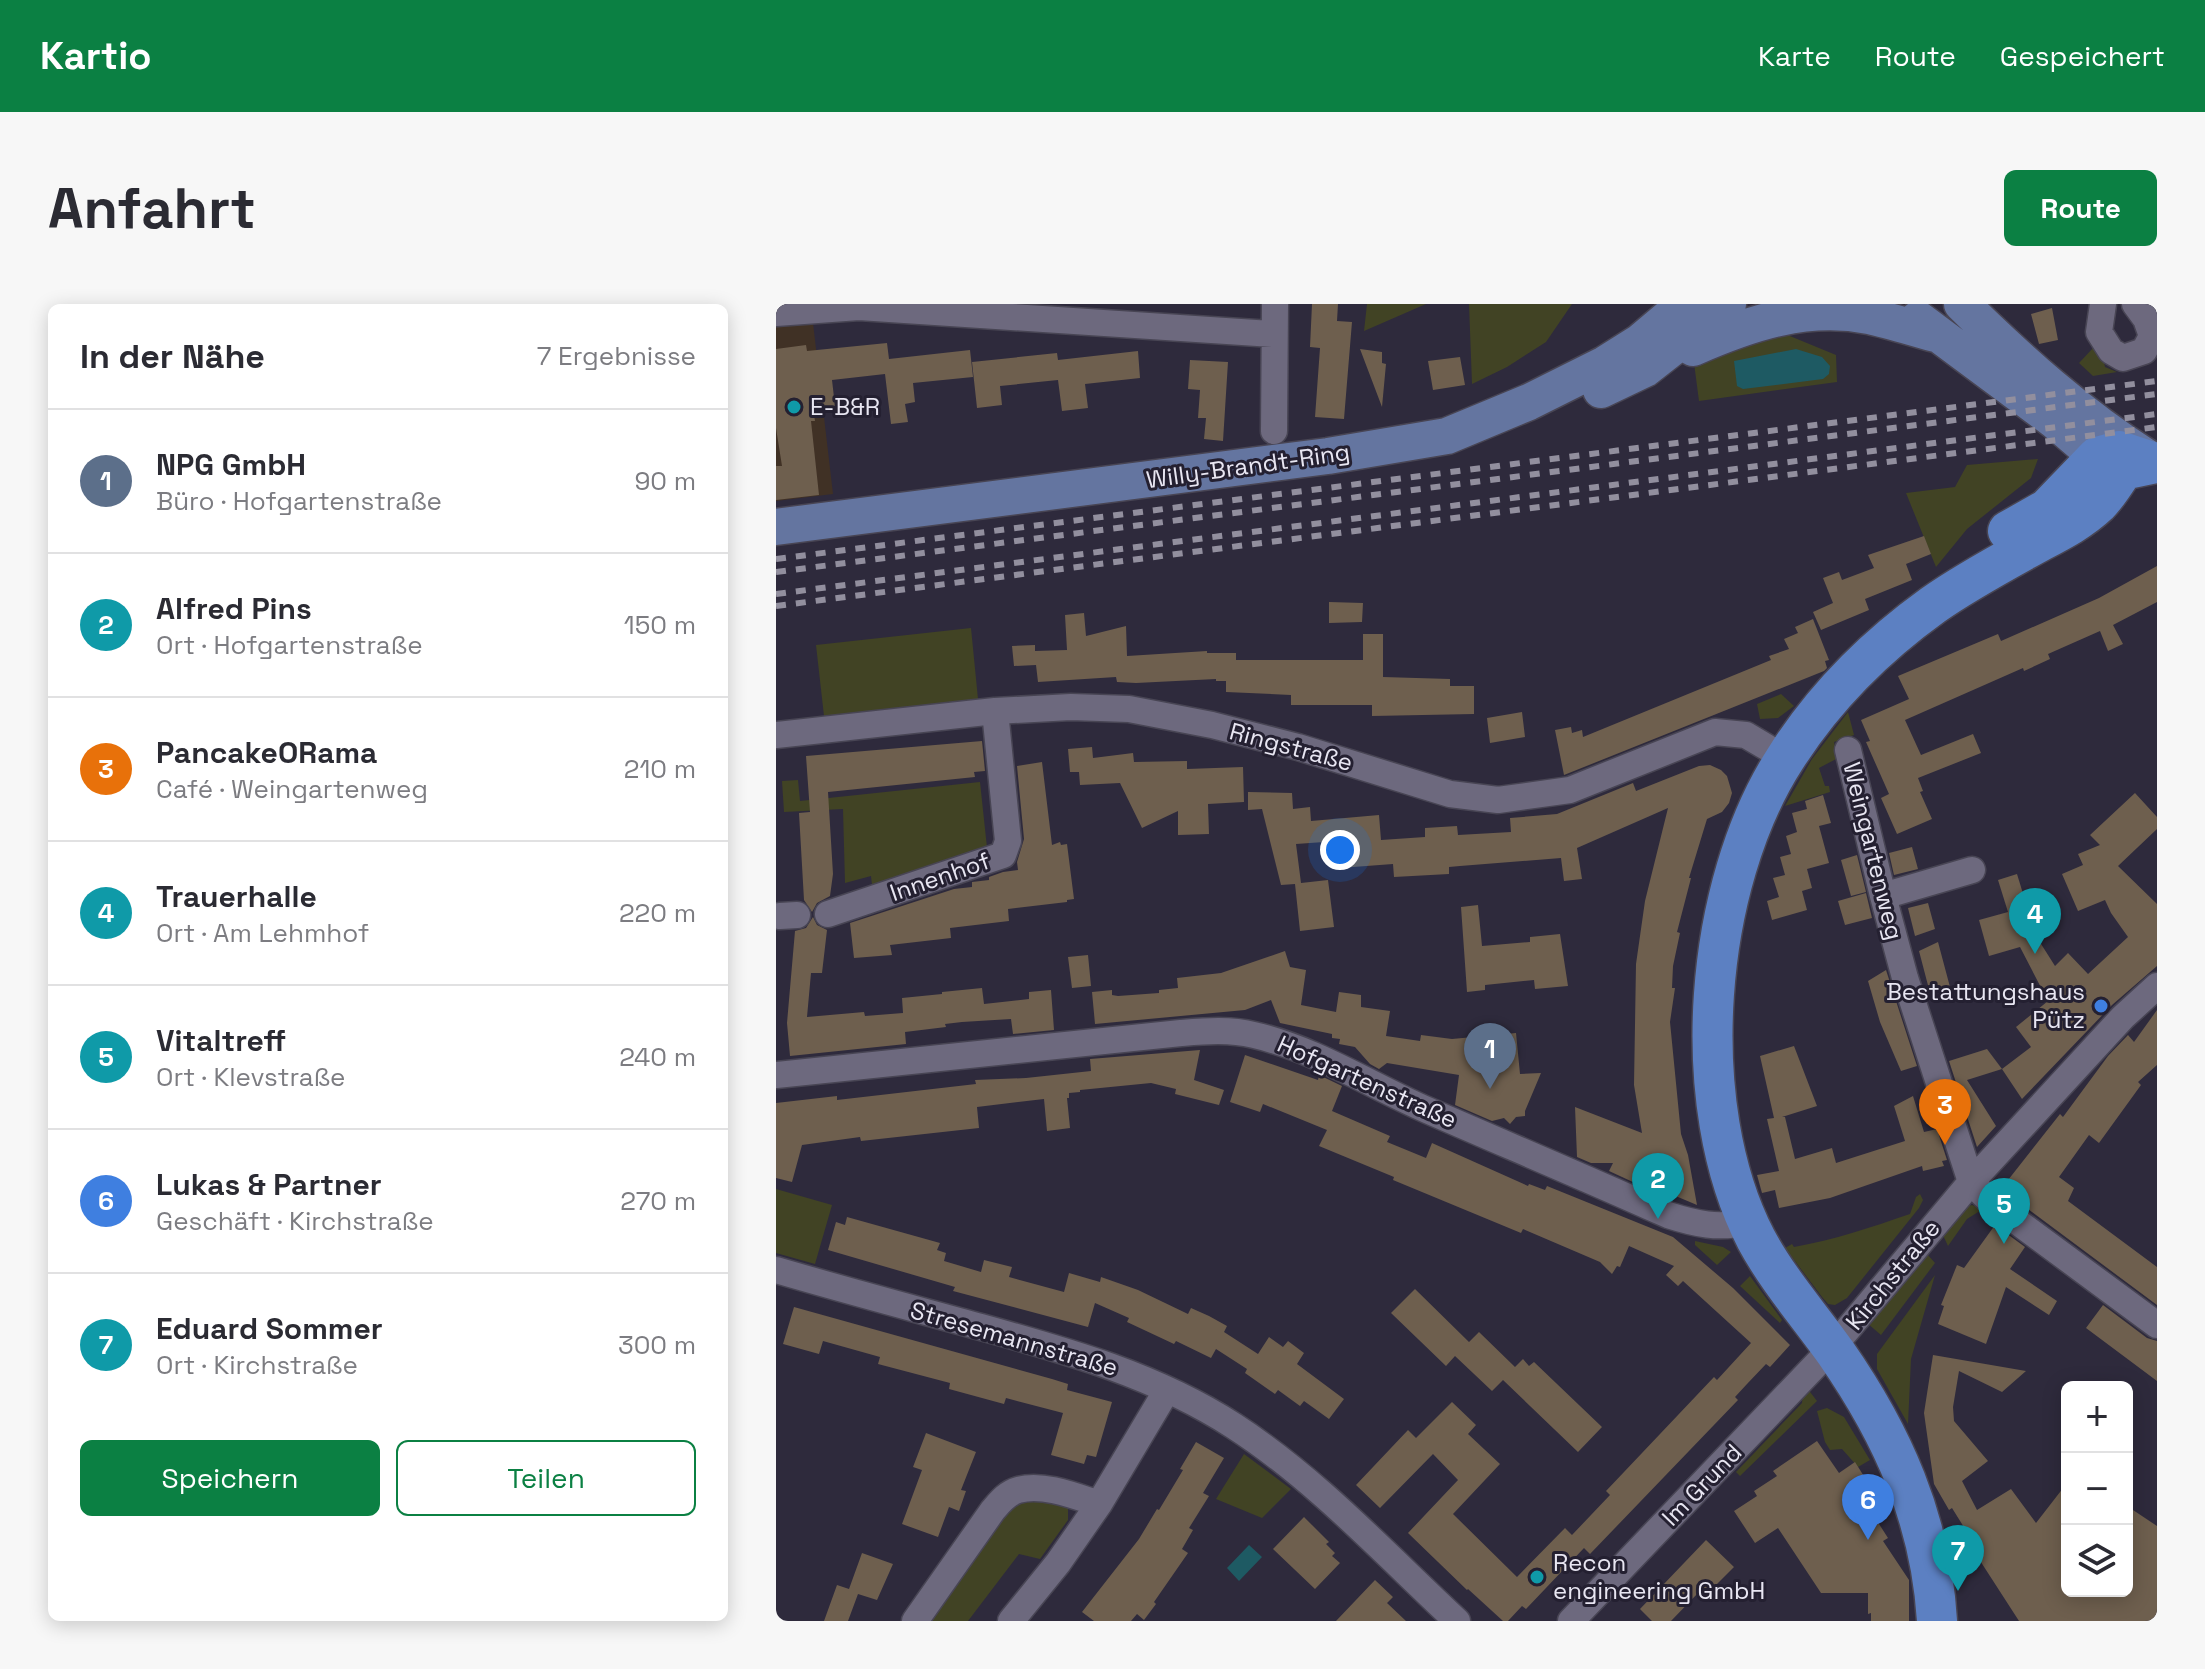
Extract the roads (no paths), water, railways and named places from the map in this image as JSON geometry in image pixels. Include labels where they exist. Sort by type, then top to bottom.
[{"type":"main road","name":"Willy-Brandt-Ring","points":[[776,527],[1328,456],[1447,436],[1529,402],[1605,364],[1640,342],[1685,304]]},
{"type":"main road","points":[[1645,369],[1728,304]]},
{"type":"main road","points":[[1897,304],[2055,421],[2128,457]]},
{"type":"main road","points":[[1962,304],[2128,457]]},
{"type":"main road","points":[[1447,436],[1485,432],[1524,422],[1585,398],[1740,327],[1805,312],[1867,316],[1935,334]]},
{"type":"main road","points":[[1832,1348],[1765,1254],[1748,1222],[1725,1150],[1718,1112],[1712,1032],[1728,893],[1757,808],[1785,758],[1842,685],[1934,604],[2081,519],[2105,497],[2128,457]]},
{"type":"main road","name":"Kirchstraße","points":[[1832,1348],[1885,1431],[1904,1476],[1927,1543],[1937,1621]]},
{"type":"street","points":[[1274,431],[1275,304]]},
{"type":"street","points":[[2103,304],[2099,332],[2111,351],[2123,358],[2144,351],[2152,336],[2146,319],[2135,304]]},
{"type":"street","points":[[776,313],[859,307],[1000,309],[1273,334]]},
{"type":"street","name":"Ringstraße","points":[[776,735],[995,711],[1071,707],[1129,709],[1212,725],[1298,747],[1450,794],[1498,800],[1546,795],[1582,786],[1715,732],[1746,735],[1785,758]]},
{"type":"street","name":"Innenhof","points":[[828,914],[1003,855],[1008,841],[995,711]]},
{"type":"street","name":"Weingartenweg","points":[[1848,750],[1883,896],[1931,1062],[1971,1182]]},
{"type":"street","points":[[1883,896],[1972,870]]},
{"type":"street","name":"Kirchstraße","points":[[1832,1348],[1971,1182],[2123,1017],[2157,986]]},
{"type":"street","name":"Hofgartenstraße","points":[[776,1075],[1181,1033],[1217,1031],[1253,1034],[1360,1077],[1427,1110],[1668,1215],[1718,1227],[1748,1222]]},
{"type":"street","points":[[1971,1182],[1992,1203],[2157,1325]]},
{"type":"street","name":"Stresemannstraße","points":[[776,1270],[1069,1351],[1167,1390],[1232,1425],[1296,1470],[1457,1621]]},
{"type":"street","name":"Im Grund","points":[[1571,1621],[1832,1348]]},
{"type":"street","points":[[1011,1621],[1058,1563],[1099,1504],[1167,1390]]},
{"type":"street","points":[[915,1621],[993,1510],[1009,1494],[1029,1489],[1049,1490],[1099,1504]]},
{"type":"railway","points":[[776,559],[2157,381]]},
{"type":"railway","points":[[776,572],[2157,394]]},
{"type":"railway","points":[[776,594],[2157,414]]},
{"type":"railway","points":[[776,606],[2157,427]]},
{"type":"place","name":"E-B&R","points":[[794,407]]},
{"type":"place","name":"Trauerhalle","points":[[2035,954]]},
{"type":"place","name":"Bestattungshaus Pütz","points":[[2101,1006]]},
{"type":"place","name":"NPG GmbH","points":[[1490,1089]]},
{"type":"place","name":"PancakeORama","points":[[1945,1145]]},
{"type":"place","name":"Alfred Pins","points":[[1658,1219]]},
{"type":"place","name":"Vitaltreff","points":[[2004,1244]]},
{"type":"place","name":"Lukas & Partner","points":[[1868,1540]]},
{"type":"place","name":"Recon engineering GmbH","points":[[1537,1577]]},
{"type":"place","name":"Eduard Sommer","points":[[1958,1591]]}]
